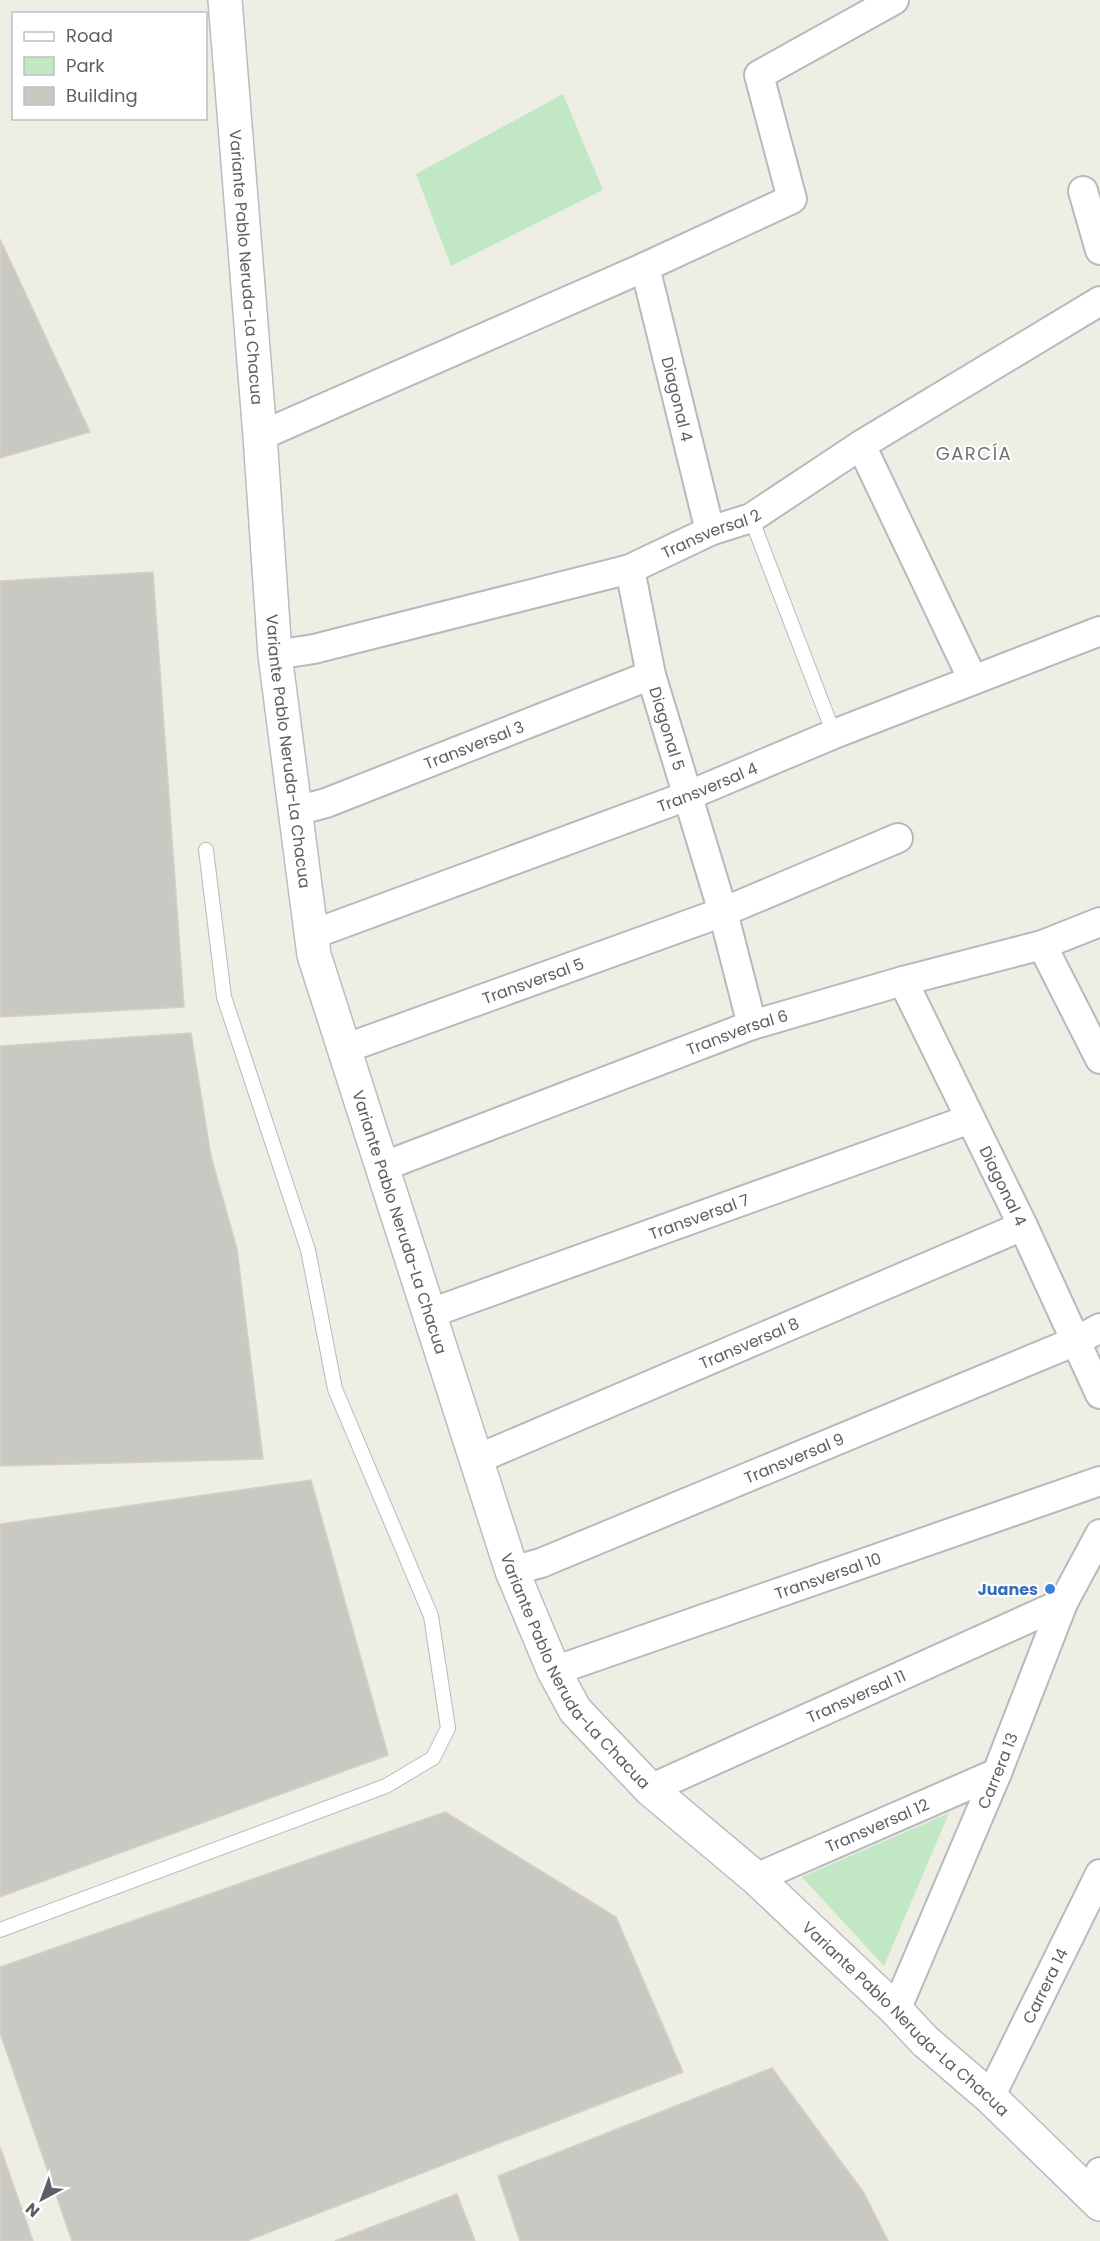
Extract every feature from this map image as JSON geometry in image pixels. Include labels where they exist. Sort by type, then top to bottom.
[{"type":"street","name":"Variante Pablo Neruda-La Chacua","points":[[225,0],[275,655],[314,955],[512,1571],[554,1671],[575,1710],[650,1789],[756,1878],[896,2010],[925,2041],[1097,2189]]},
{"type":"street","points":[[260,436],[645,267],[792,199],[759,75],[894,0]]},
{"type":"street","points":[[1083,191],[1100,250]]},
{"type":"street","name":"Diagonal 4","points":[[645,267],[710,531]]},
{"type":"street","name":"Transversal 2","points":[[275,655],[314,650],[630,569],[710,531],[751,518],[861,445],[1100,301]]},
{"type":"street","points":[[861,445],[973,680]]},
{"type":"street","name":"Diagonal 5","points":[[630,569],[651,675],[723,912],[752,1025]]},
{"type":"street","name":"Transversal 4","points":[[311,935],[687,796],[834,734],[1100,631]]},
{"type":"street","name":"Transversal 3","points":[[296,811],[326,803],[651,675]]},
{"type":"street","name":"Transversal 5","points":[[344,1049],[723,912],[898,838]]},
{"type":"street","name":"Transversal 6","points":[[382,1167],[752,1025],[903,981],[1042,945],[1100,922]]},
{"type":"street","points":[[1042,945],[1100,1059]]},
{"type":"street","name":"Diagonal 4","points":[[903,981],[1023,1226],[1088,1334],[1100,1394]]},
{"type":"street","name":"Transversal 7","points":[[428,1314],[970,1119]]},
{"type":"street","name":"Transversal 8","points":[[475,1460],[1023,1226]]},
{"type":"street","name":"Transversal 9","points":[[512,1571],[541,1563],[1088,1334]]},
{"type":"street","name":"Transversal 10","points":[[554,1671],[1100,1481]]},
{"type":"street","name":"Carrera 13","points":[[896,2010],[997,1773],[1063,1603],[1100,1534]]},
{"type":"street","name":"Transversal 11","points":[[650,1789],[1063,1603]]},
{"type":"street","name":"Transversal 12","points":[[756,1878],[997,1773]]},
{"type":"street","name":"Carrera 14","points":[[990,2097],[1100,1874]]},
{"type":"lane","points":[[751,518],[834,734]]},
{"type":"lane","points":[[0,1930],[386,1786],[433,1758],[448,1728],[431,1616],[335,1389],[308,1250],[224,997],[206,850]]},
{"type":"green space","points":[[563,94],[603,190],[451,266],[416,174]]},
{"type":"green space","points":[[949,1813],[884,1966],[802,1877]]},
{"type":"building","points":[[0,239],[90,432],[0,458]]},
{"type":"building","points":[[153,572],[184,1007],[0,1017],[0,581]]},
{"type":"building","points":[[191,1033],[211,1156],[237,1249],[263,1459],[0,1466],[0,1046]]},
{"type":"building","points":[[311,1480],[388,1755],[0,1897],[0,1524]]},
{"type":"building","points":[[445,1812],[616,1917],[683,2072],[247,2241],[72,2241],[0,2033],[0,1967]]},
{"type":"building","points":[[772,2068],[864,2193],[888,2241],[520,2241],[498,2176]]},
{"type":"building","points":[[0,2147],[33,2241],[0,2241]]},
{"type":"building","points":[[457,2194],[475,2241],[335,2241]]},
{"type":"place","name":"Juanes","points":[[1050,1589]]},
{"type":"district","name":"GARCÍA","points":[[974,454]]}]
